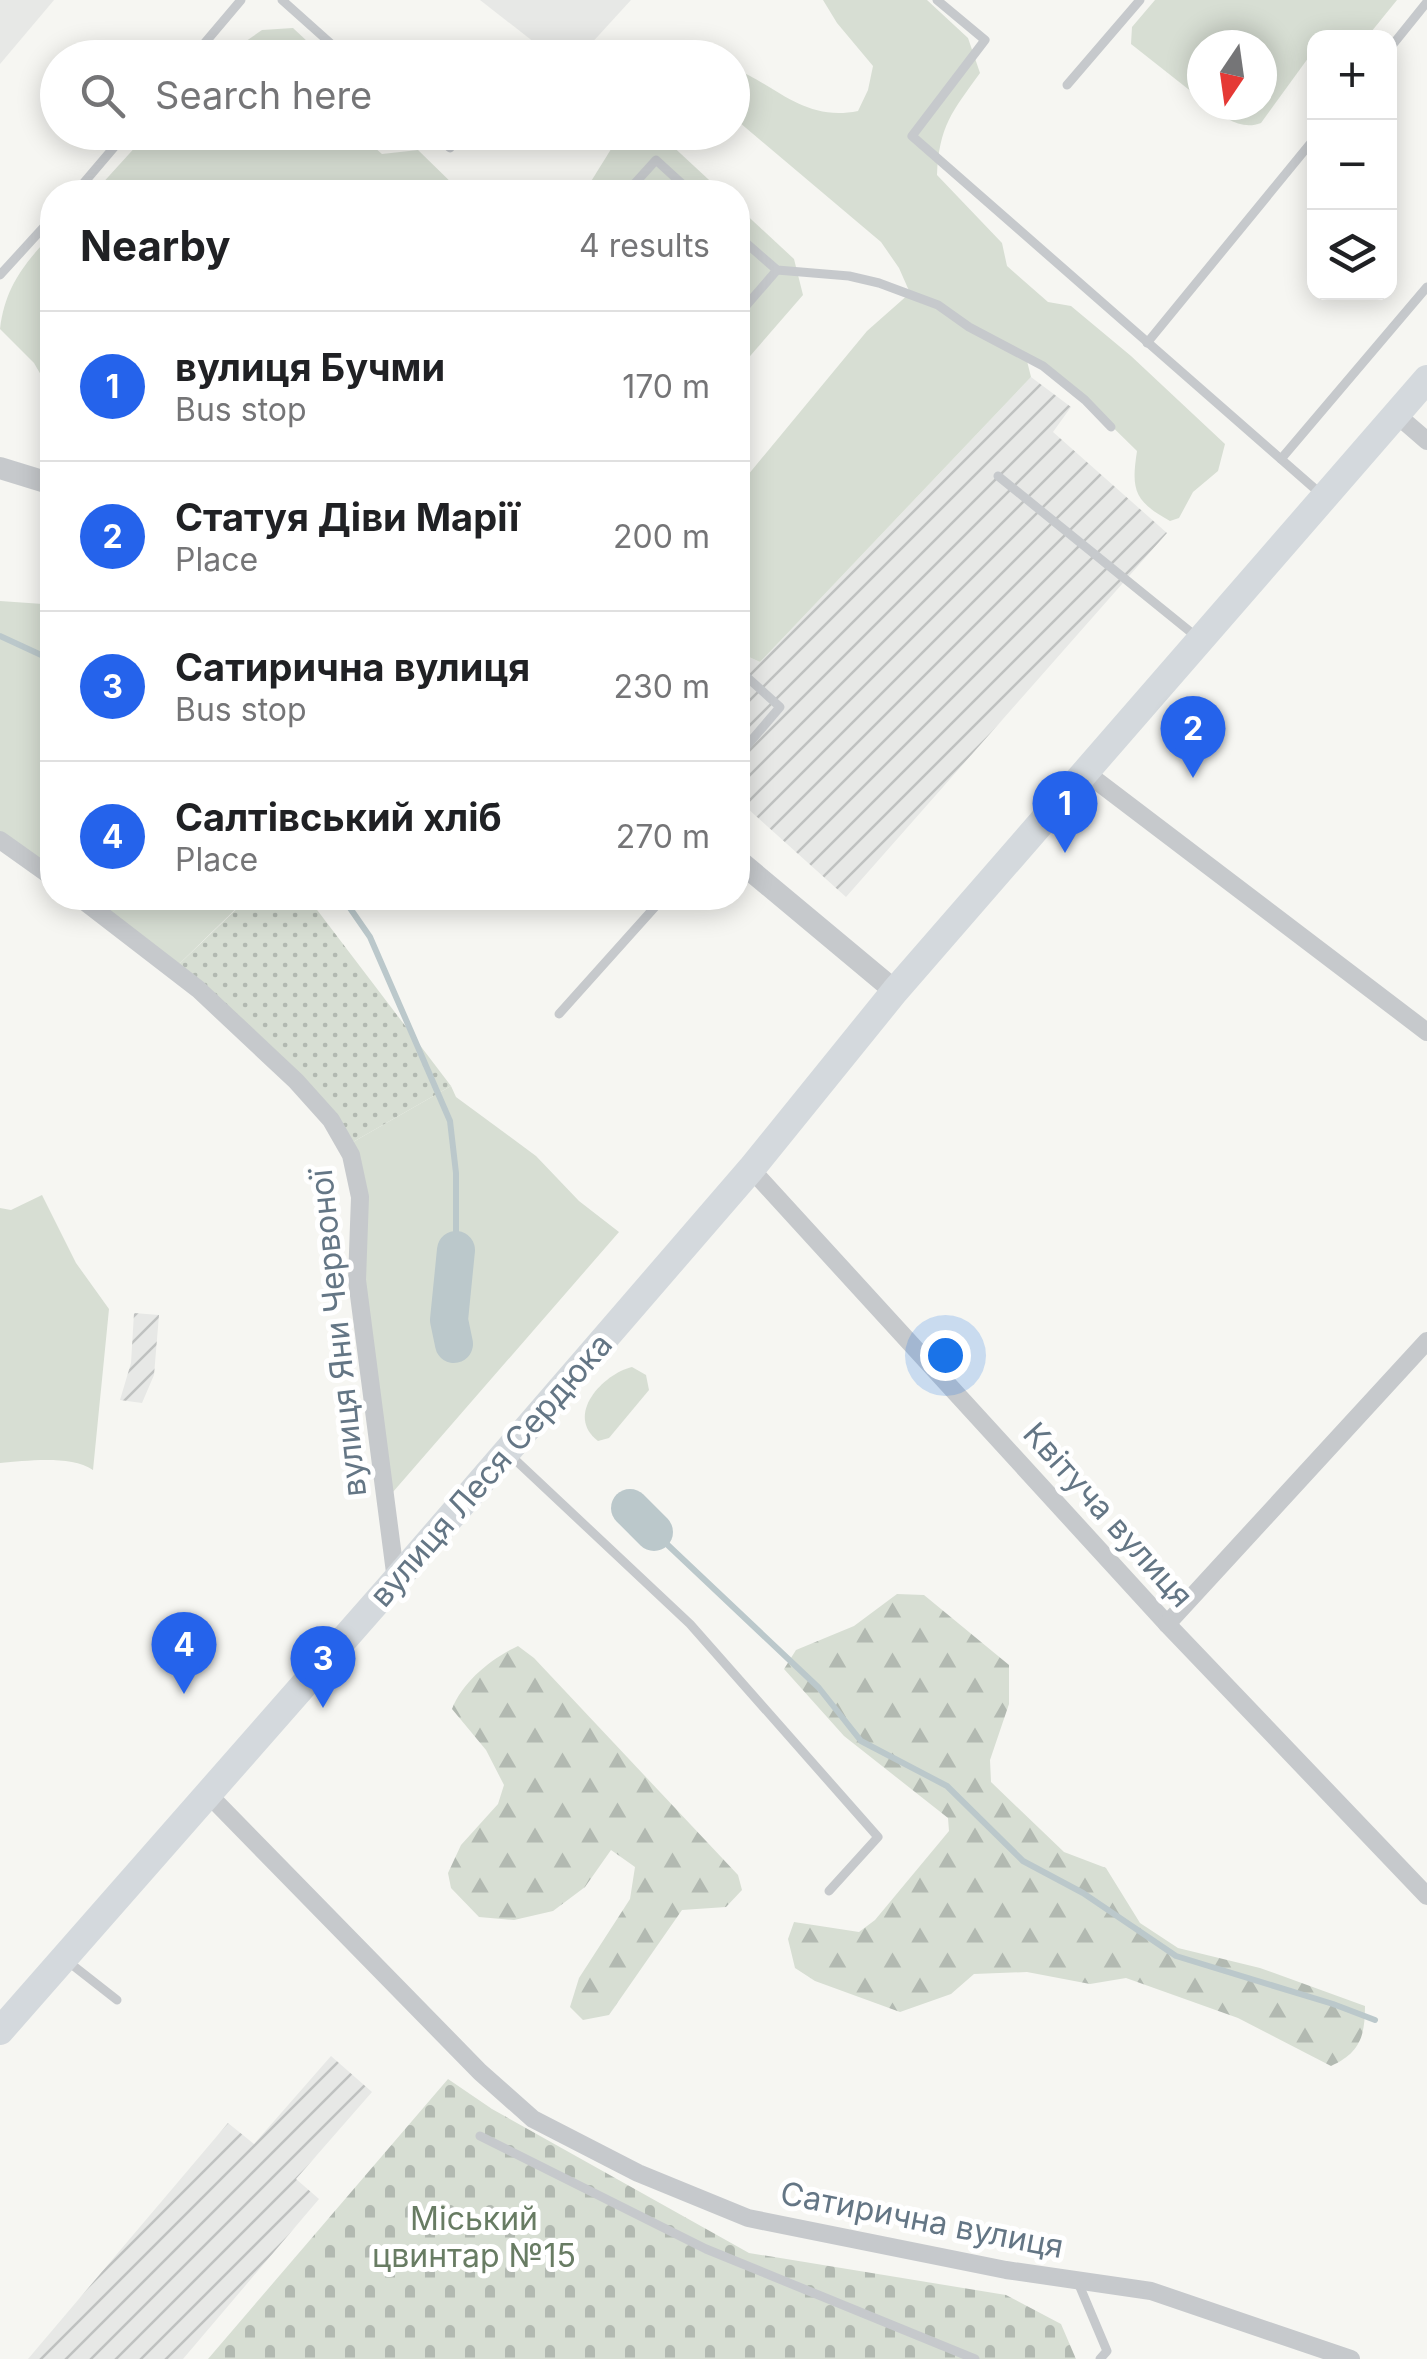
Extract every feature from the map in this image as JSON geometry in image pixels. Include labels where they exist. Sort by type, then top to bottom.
[{"type":"main road","name":"вулиця Леся Сердюка","points":[[0,2031],[396,1580],[751,1169],[895,992],[1427,379]]},
{"type":"street","points":[[1397,415],[1427,441]]},
{"type":"street","points":[[0,468],[40,480]]},
{"type":"street","points":[[1085,772],[1427,1032]]},
{"type":"street","points":[[0,840],[40,868]]},
{"type":"street","points":[[750,870],[895,992]]},
{"type":"street","name":"вулиця Яни Червоної","points":[[96,910],[198,989],[296,1081],[331,1120],[351,1155],[360,1197],[358,1280],[396,1580]]},
{"type":"street","name":"Квітуча вулиця","points":[[751,1169],[1167,1624],[1427,1896]]},
{"type":"street","points":[[1167,1624],[1427,1341]]},
{"type":"street","name":"Сатирична вулиця","points":[[208,1793],[480,2072],[533,2119],[638,2173],[748,2218],[1006,2270],[1151,2291],[1350,2359]]},
{"type":"lane","points":[[208,40],[242,0]]},
{"type":"lane","points":[[282,0],[327,40]]},
{"type":"lane","points":[[937,0],[985,40],[912,136],[1324,496]]},
{"type":"lane","points":[[1067,85],[1140,0]]},
{"type":"lane","points":[[1397,39],[1427,2]]},
{"type":"lane","points":[[1147,343],[1307,148]]},
{"type":"lane","points":[[86,180],[112,150]]},
{"type":"lane","points":[[638,180],[656,160],[678,180]]},
{"type":"lane","points":[[0,276],[40,231]]},
{"type":"lane","points":[[750,246],[777,270],[864,279],[938,305],[1042,366],[1110,427]]},
{"type":"lane","points":[[750,301],[777,270]]},
{"type":"lane","points":[[1281,459],[1427,287]]},
{"type":"lane","points":[[998,476],[1200,640]]},
{"type":"lane","points":[[750,681],[780,707],[750,742]]},
{"type":"lane","points":[[559,1014],[652,910]]},
{"type":"lane","points":[[506,1452],[690,1624],[878,1837],[829,1891]]},
{"type":"lane","points":[[64,1958],[118,2000]]},
{"type":"lane","points":[[480,2136],[706,2250],[975,2359]]},
{"type":"lane","points":[[1076,2280],[1107,2350],[1100,2359]]},
{"type":"shaded area","points":[[0,0],[54,0],[0,64]]},
{"type":"shaded area","points":[[480,0],[631,0],[594,40],[531,40]]},
{"type":"shaded area","points":[[1031,377],[1071,407],[1053,432],[1167,533],[846,897],[750,811],[750,657],[760,662]]},
{"type":"shaded area","points":[[134,1313],[159,1315],[154,1375],[142,1403],[120,1400],[131,1363]]},
{"type":"shaded area","points":[[331,2056],[372,2092],[296,2179],[319,2199],[183,2359],[28,2359],[228,2123],[254,2144]]},
{"type":"green space","points":[[823,0],[927,0],[968,38],[980,73],[949,120],[937,175],[1002,243],[1007,266],[1048,302],[1071,306],[1225,444],[1218,471],[1193,492],[1179,518],[1170,521],[1149,507],[1138,493],[1137,451],[1085,400],[1026,357],[1031,377],[760,662],[750,657],[750,472],[867,331],[910,293],[881,242],[750,131],[750,76],[792,101],[822,112],[858,111],[873,66]]},
{"type":"green space","points":[[1155,0],[1397,0],[1373,30],[1307,30],[1307,60],[1277,101],[1277,30],[1187,30],[1187,88],[1131,44],[1132,27]]},
{"type":"green space","points":[[293,28],[306,40],[248,40],[262,30]]},
{"type":"green space","points":[[1231,120],[1263,120],[1254,125]]},
{"type":"green space","points":[[133,150],[377,150],[382,154],[418,150],[449,180],[105,180]]},
{"type":"green space","points":[[611,150],[677,150],[709,180],[592,180]]},
{"type":"green space","points":[[750,218],[794,259],[803,295],[750,356]]},
{"type":"green space","points":[[40,248],[40,373],[0,329],[6,301]]},
{"type":"green space","points":[[0,601],[40,604],[40,870],[0,840]]},
{"type":"green space","points":[[93,910],[235,910],[173,970]]},
{"type":"green space","points":[[236,910],[317,910],[451,1086],[346,1146],[331,1120],[173,970]]},
{"type":"green space","points":[[451,1086],[456,1097],[536,1156],[579,1201],[619,1232],[386,1500],[357,1280],[360,1197],[346,1146]]},
{"type":"green space","points":[[42,1195],[76,1263],[109,1309],[93,1470],[61,1461],[0,1463],[0,1208],[11,1210]]},
{"type":"green space","points":[[632,1367],[646,1375],[649,1390],[609,1438],[598,1441],[585,1419],[591,1397],[610,1378]]},
{"type":"green space","points":[[897,1594],[924,1595],[1009,1665],[1009,1704],[990,1760],[991,1782],[1064,1852],[1106,1868],[1140,1923],[1178,1948],[1260,1968],[1365,2006],[1362,2035],[1349,2055],[1331,2066],[1238,2018],[1126,1978],[1090,1984],[1027,1972],[974,1974],[951,1994],[900,2012],[815,1981],[795,1968],[788,1939],[794,1922],[859,1932],[875,1920],[949,1831],[948,1818],[844,1736],[784,1669],[796,1650],[854,1626]]},
{"type":"green space","points":[[518,1646],[534,1658],[738,1875],[742,1890],[726,1907],[682,1910],[609,2015],[583,2020],[570,2007],[579,1978],[630,1899],[635,1867],[611,1850],[585,1887],[553,1911],[514,1920],[479,1917],[451,1888],[448,1873],[461,1845],[498,1804],[504,1785],[486,1750],[452,1709],[479,1671]]},
{"type":"green space","name":"Міський цвинтар №15","points":[[448,2079],[492,2109],[749,2253],[1006,2295],[1061,2324],[1076,2359],[208,2359]]},
{"type":"waterway","points":[[0,636],[40,654]]},
{"type":"waterway","points":[[351,910],[370,937],[450,1121],[456,1173],[456,1250]]},
{"type":"waterway","points":[[454,1344],[449,1320],[456,1250]]},
{"type":"waterway","points":[[630,1508],[654,1532]]},
{"type":"waterway","points":[[654,1532],[819,1688],[861,1741],[947,1786],[1023,1861],[1083,1893],[1176,1956],[1375,2020]]},
{"type":"place","name":"Статуя Діви Марії","points":[[1193,778]]},
{"type":"place","name":"вулиця Бучми","points":[[1065,853]]},
{"type":"place","name":"Салтівський хліб","points":[[184,1694]]},
{"type":"place","name":"Сатирична вулиця","points":[[323,1708]]}]
